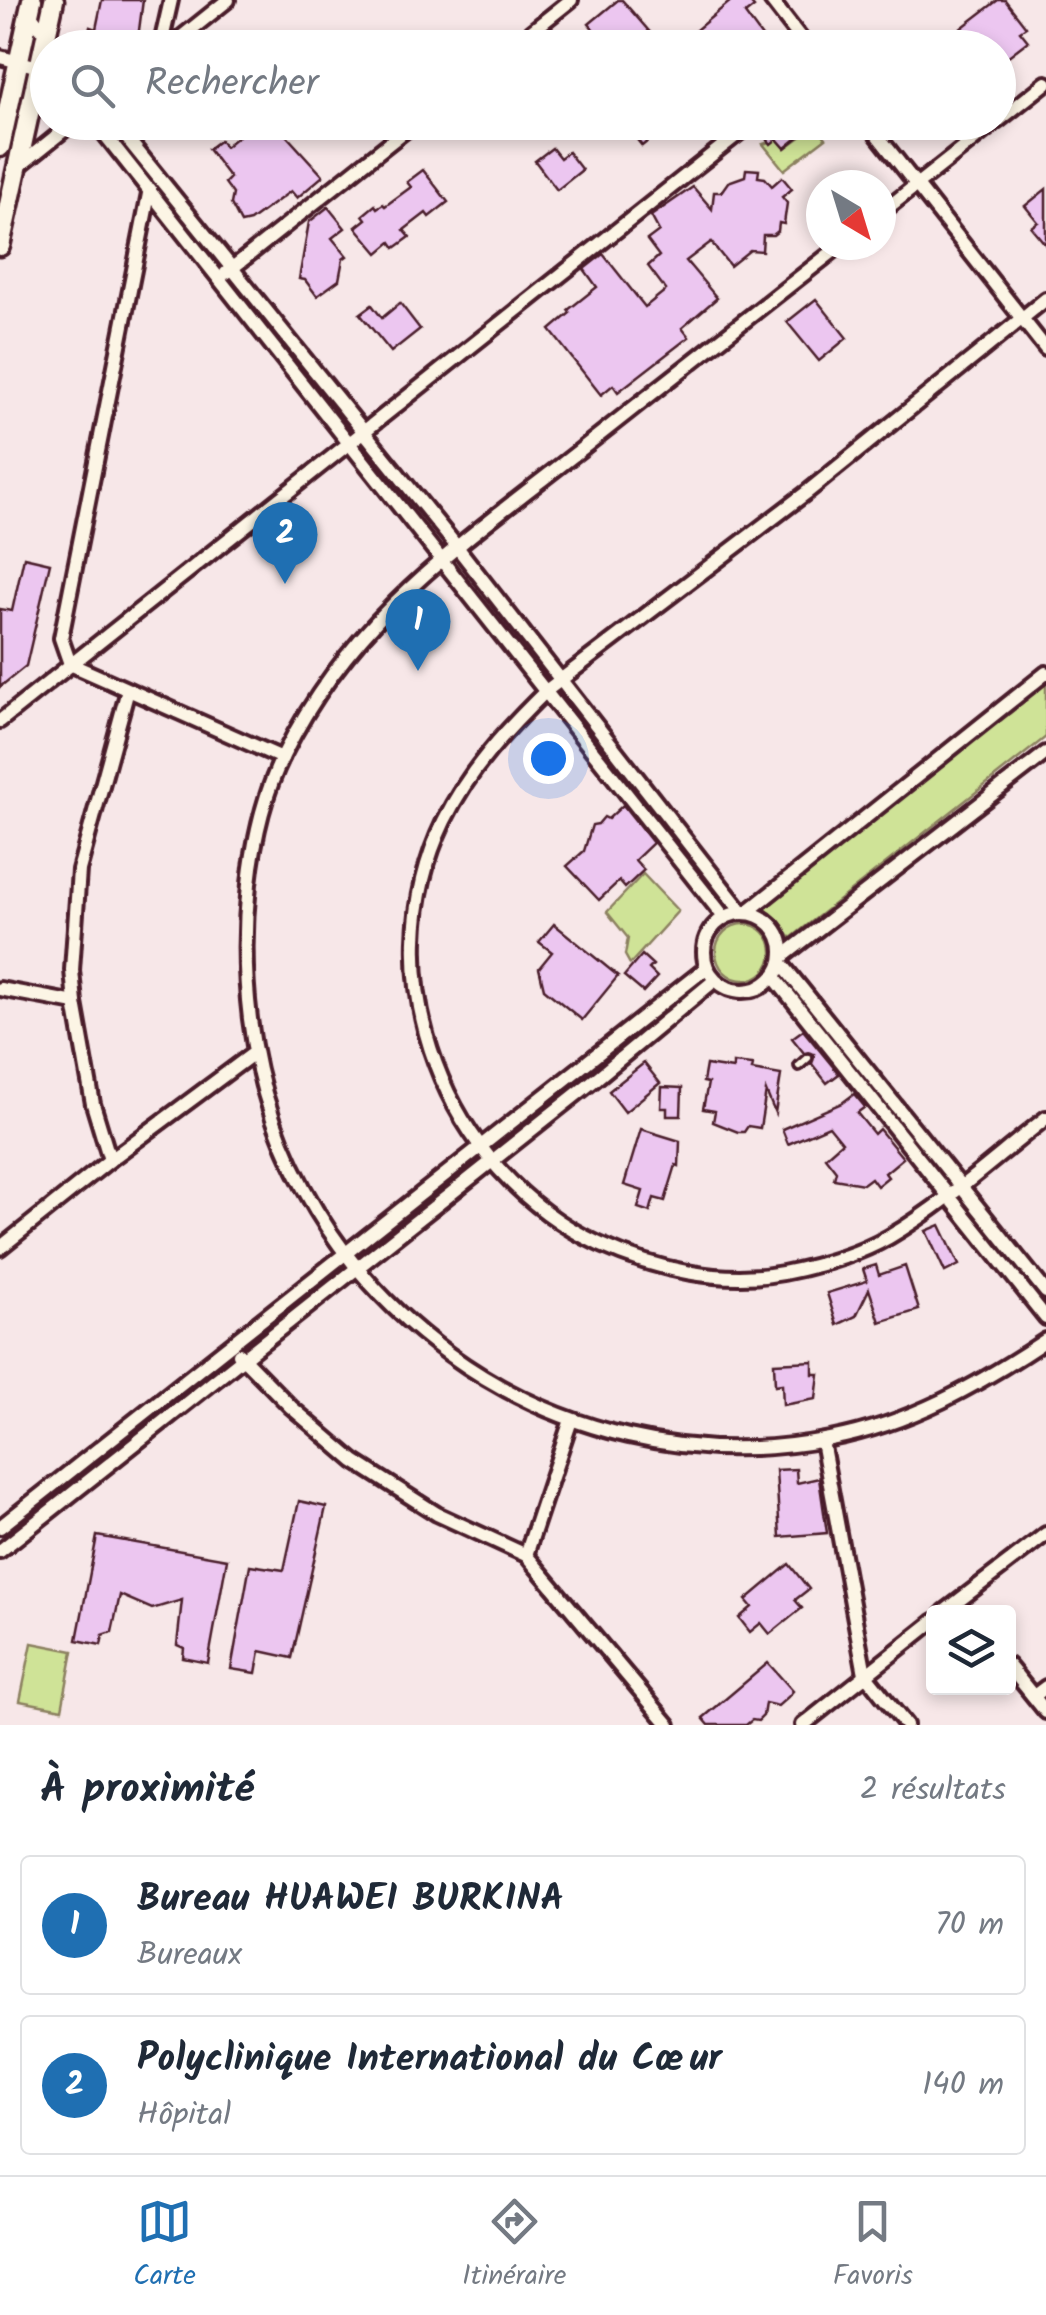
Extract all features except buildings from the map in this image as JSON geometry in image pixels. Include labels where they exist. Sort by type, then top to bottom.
[{"type":"main road","points":[[49,30],[54,0]]},
{"type":"main road","points":[[0,146],[10,58],[29,15]]},
{"type":"main road","points":[[0,246],[30,118]]},
{"type":"street","points":[[164,30],[170,0]]},
{"type":"street","points":[[190,30],[228,0]]},
{"type":"street","points":[[533,30],[570,0]]},
{"type":"street","points":[[771,0],[794,30]]},
{"type":"street","points":[[1016,107],[1046,83]]},
{"type":"street","points":[[18,167],[52,140]]},
{"type":"street","points":[[109,140],[724,917]]},
{"type":"street","points":[[128,140],[457,547],[744,912],[768,920],[776,930],[779,966],[825,1043],[1046,1318]]},
{"type":"street","points":[[219,280],[393,140]]},
{"type":"street","points":[[0,721],[730,140]]},
{"type":"street","points":[[880,140],[1046,349]]},
{"type":"street","points":[[896,201],[974,140]]},
{"type":"street","points":[[154,173],[60,638],[70,664],[282,758]]},
{"type":"street","points":[[822,260],[440,559],[373,622],[342,658],[282,758],[264,808],[246,924],[246,988],[254,1054],[270,1110],[288,1153],[320,1217],[355,1268],[390,1308],[436,1345],[496,1384],[571,1420],[632,1436],[720,1448],[822,1441],[908,1416],[968,1390],[1046,1340]]},
{"type":"street","points":[[1046,300],[806,493],[546,691],[509,727],[471,775],[444,822],[428,863],[420,900],[416,962],[421,1018],[432,1060],[455,1110],[490,1162],[528,1197],[578,1234],[667,1268],[714,1275],[779,1274],[826,1262],[890,1236],[1046,1118]]},
{"type":"street","points":[[1046,672],[744,912],[724,917],[712,926],[705,939],[706,968],[728,989],[744,992],[759,988],[779,966],[1046,752]]},
{"type":"street","points":[[110,1160],[93,1104],[72,970],[80,870],[128,690]]},
{"type":"street","points":[[779,966],[962,1184],[1046,1292]]},
{"type":"street","points":[[0,1527],[706,968]]},
{"type":"street","points":[[0,1550],[715,980]]},
{"type":"street","points":[[0,989],[75,1004]]},
{"type":"street","points":[[0,1248],[110,1160],[254,1054]]},
{"type":"street","points":[[231,1345],[322,1436],[354,1462],[437,1514],[526,1556],[668,1725]]},
{"type":"street","points":[[526,1556],[571,1420]]},
{"type":"street","points":[[822,1441],[865,1674],[906,1725]]},
{"type":"street","points":[[964,1605],[1046,1534]]},
{"type":"street","points":[[803,1725],[926,1627]]},
{"type":"street","points":[[1016,1675],[1046,1712]]},
{"type":"street","points":[[1034,1696],[1046,1687]]},
{"type":"lane","points":[[799,1066],[808,1058]]},
{"type":"green space","points":[[778,140],[785,148],[796,140],[823,140],[784,170],[763,144]]},
{"type":"green space","points":[[1046,677],[1046,737],[791,938],[761,903]]},
{"type":"green space","points":[[643,874],[678,911],[630,964],[625,955],[628,938],[607,912]]},
{"type":"green space","points":[[744,924],[764,932],[772,952],[764,972],[744,980],[724,972],[716,952],[724,932]]},
{"type":"green space","points":[[32,1643],[73,1651],[62,1709],[20,1701]]},
{"type":"place","name":"Polyclinique International du Cœur","points":[[285,584]]},
{"type":"place","name":"Bureau HUAWEI BURKINA","points":[[418,671]]}]
